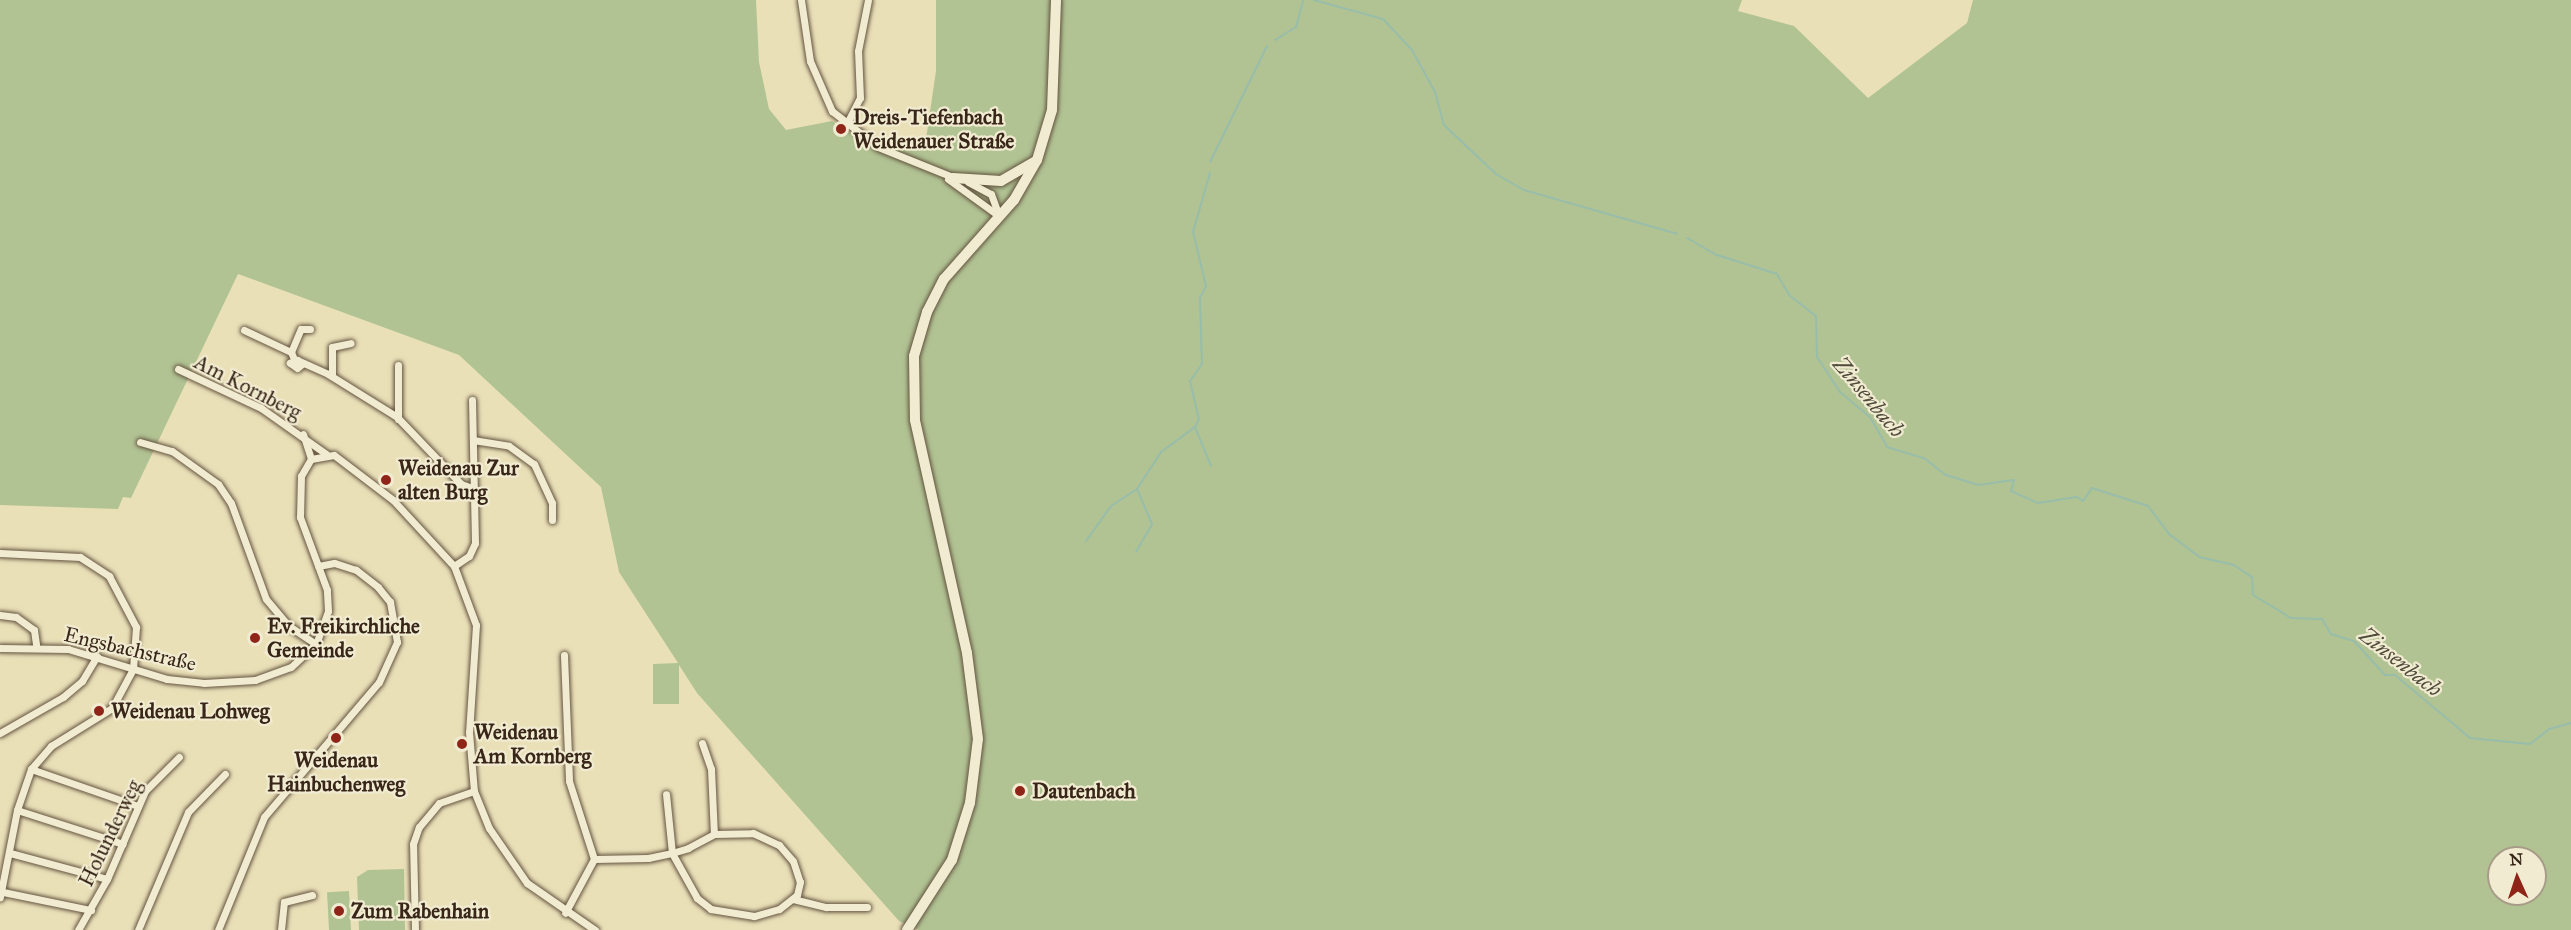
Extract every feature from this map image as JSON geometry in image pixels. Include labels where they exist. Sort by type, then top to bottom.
[{"type":"street","points":[[801,0],[818,88],[846,125],[878,147],[948,177],[988,190],[999,216]]},
{"type":"street","points":[[846,125],[860,98],[858,51],[868,0]]},
{"type":"street","points":[[907,930],[954,855],[975,778],[976,704],[918,440],[912,377],[917,342],[937,291],[999,216],[1037,160],[1052,110],[1056,0]]},
{"type":"street","points":[[948,177],[1001,181],[1037,160]]},
{"type":"street","points":[[948,177],[999,216]]},
{"type":"street","points":[[292,355],[301,328],[310,329]]},
{"type":"street","points":[[244,330],[292,355],[302,364],[332,376],[398,418],[461,484],[475,489]]},
{"type":"street","points":[[332,376],[332,347],[351,343]]},
{"type":"street","points":[[398,365],[398,418]]},
{"type":"street","name":"Am Kornberg","points":[[178,369],[303,434],[326,454],[393,500],[454,566],[476,625],[469,732],[474,791],[507,858],[527,884],[565,913],[595,930]]},
{"type":"street","points":[[454,566],[470,556],[475,543],[472,400]]},
{"type":"street","name":"Am Kornberg","points":[[303,434],[311,459]]},
{"type":"street","points":[[473,440],[509,446],[534,464],[545,481],[552,520]]},
{"type":"street","points":[[141,442],[172,451],[218,484],[231,503],[266,599],[289,626],[316,644]]},
{"type":"street","points":[[311,459],[326,454]]},
{"type":"street","name":"Engsbachstraße","points":[[0,648],[36,645],[97,656],[167,679],[232,684],[291,667],[316,644],[328,611],[318,566],[299,504],[301,476],[311,459]]},
{"type":"street","points":[[0,553],[80,557],[109,576],[136,627],[133,669],[112,708],[51,746],[32,769],[17,810],[2,895],[91,910]]},
{"type":"street","points":[[218,930],[264,816],[379,682],[397,642],[390,602],[378,587],[356,570],[334,563],[318,566]]},
{"type":"street","points":[[0,615],[16,617],[34,630],[36,645]]},
{"type":"street","points":[[564,655],[569,781],[594,859],[565,913]]},
{"type":"street","points":[[0,733],[63,697],[82,681],[97,656]]},
{"type":"street","points":[[702,742],[711,769],[714,834]]},
{"type":"street","name":"Holunderweg","points":[[78,930],[107,879],[138,806],[155,779],[179,757]]},
{"type":"street","points":[[32,769],[138,806]]},
{"type":"street","points":[[138,930],[188,812],[225,774]]},
{"type":"street","points":[[415,930],[413,844],[419,827],[439,803],[474,791]]},
{"type":"street","points":[[594,859],[672,853],[714,834],[753,833],[779,844],[798,871],[799,890],[793,899],[754,916],[720,912],[697,898],[672,853],[666,794]]},
{"type":"street","points":[[17,810],[123,844]]},
{"type":"street","points":[[10,853],[107,879]]},
{"type":"street","points":[[281,930],[284,902],[312,895]]},
{"type":"street","points":[[793,899],[826,907],[867,907]]},
{"type":"green space","points":[[0,0],[756,0],[759,62],[769,109],[786,130],[832,121],[865,143],[926,139],[936,71],[936,0],[1742,0],[1738,11],[1794,26],[1868,98],[1967,23],[1973,0],[2571,0],[2571,930],[919,930],[899,921],[697,693],[679,665],[679,704],[653,704],[653,664],[678,663],[619,572],[601,487],[459,355],[238,274],[131,498],[123,497],[118,509],[0,505]]},
{"type":"green space","name":"Zum Rabenhain","points":[[404,869],[405,930],[359,930],[357,877],[368,870]]},
{"type":"green space","name":"Zum Rabenhain","points":[[349,891],[351,930],[329,930],[327,892]]},
{"type":"waterway","points":[[1275,40],[1296,27],[1303,0]]},
{"type":"waterway","name":"Zinsenbach","points":[[1314,0],[1383,19],[1412,50],[1435,92],[1444,125],[1496,174],[1524,190],[1677,234]]},
{"type":"waterway","points":[[1210,162],[1267,46]]},
{"type":"waterway","points":[[1210,173],[1193,232],[1206,286],[1200,298],[1202,364],[1190,381],[1199,419],[1195,427],[1211,466]]},
{"type":"waterway","name":"Zinsenbach","points":[[1687,238],[1717,255],[1777,274],[1789,295],[1816,316],[1817,357],[1840,392],[1870,417],[1887,447],[1924,458],[1946,475],[1978,485],[2014,480],[2011,491],[2038,503],[2077,497],[2083,501],[2092,488],[2148,506],[2169,534],[2199,557],[2234,565],[2252,577],[2253,595],[2291,618],[2322,619],[2331,634],[2354,641],[2385,675],[2395,675],[2470,738],[2530,744],[2549,729],[2571,723]]},
{"type":"waterway","points":[[1086,541],[1111,506],[1137,489],[1161,452],[1195,427]]},
{"type":"waterway","points":[[1136,552],[1152,524],[1137,489]]},
{"type":"place","name":"Dreis-Tiefenbach Weidenauer Straße","points":[[841,129]]},
{"type":"place","name":"Weidenau Zur alten Burg","points":[[386,480]]},
{"type":"place","name":"Ev. Freikirchliche Gemeinde","points":[[255,638]]},
{"type":"place","name":"Weidenau Lohweg","points":[[99,711]]},
{"type":"place","name":"Weidenau Hainbuchenweg","points":[[336,738]]},
{"type":"place","name":"Weidenau Am Kornberg","points":[[462,744]]},
{"type":"place","name":"Dautenbach","points":[[1020,791]]},
{"type":"place","name":"Zum Rabenhain","points":[[339,911]]}]
